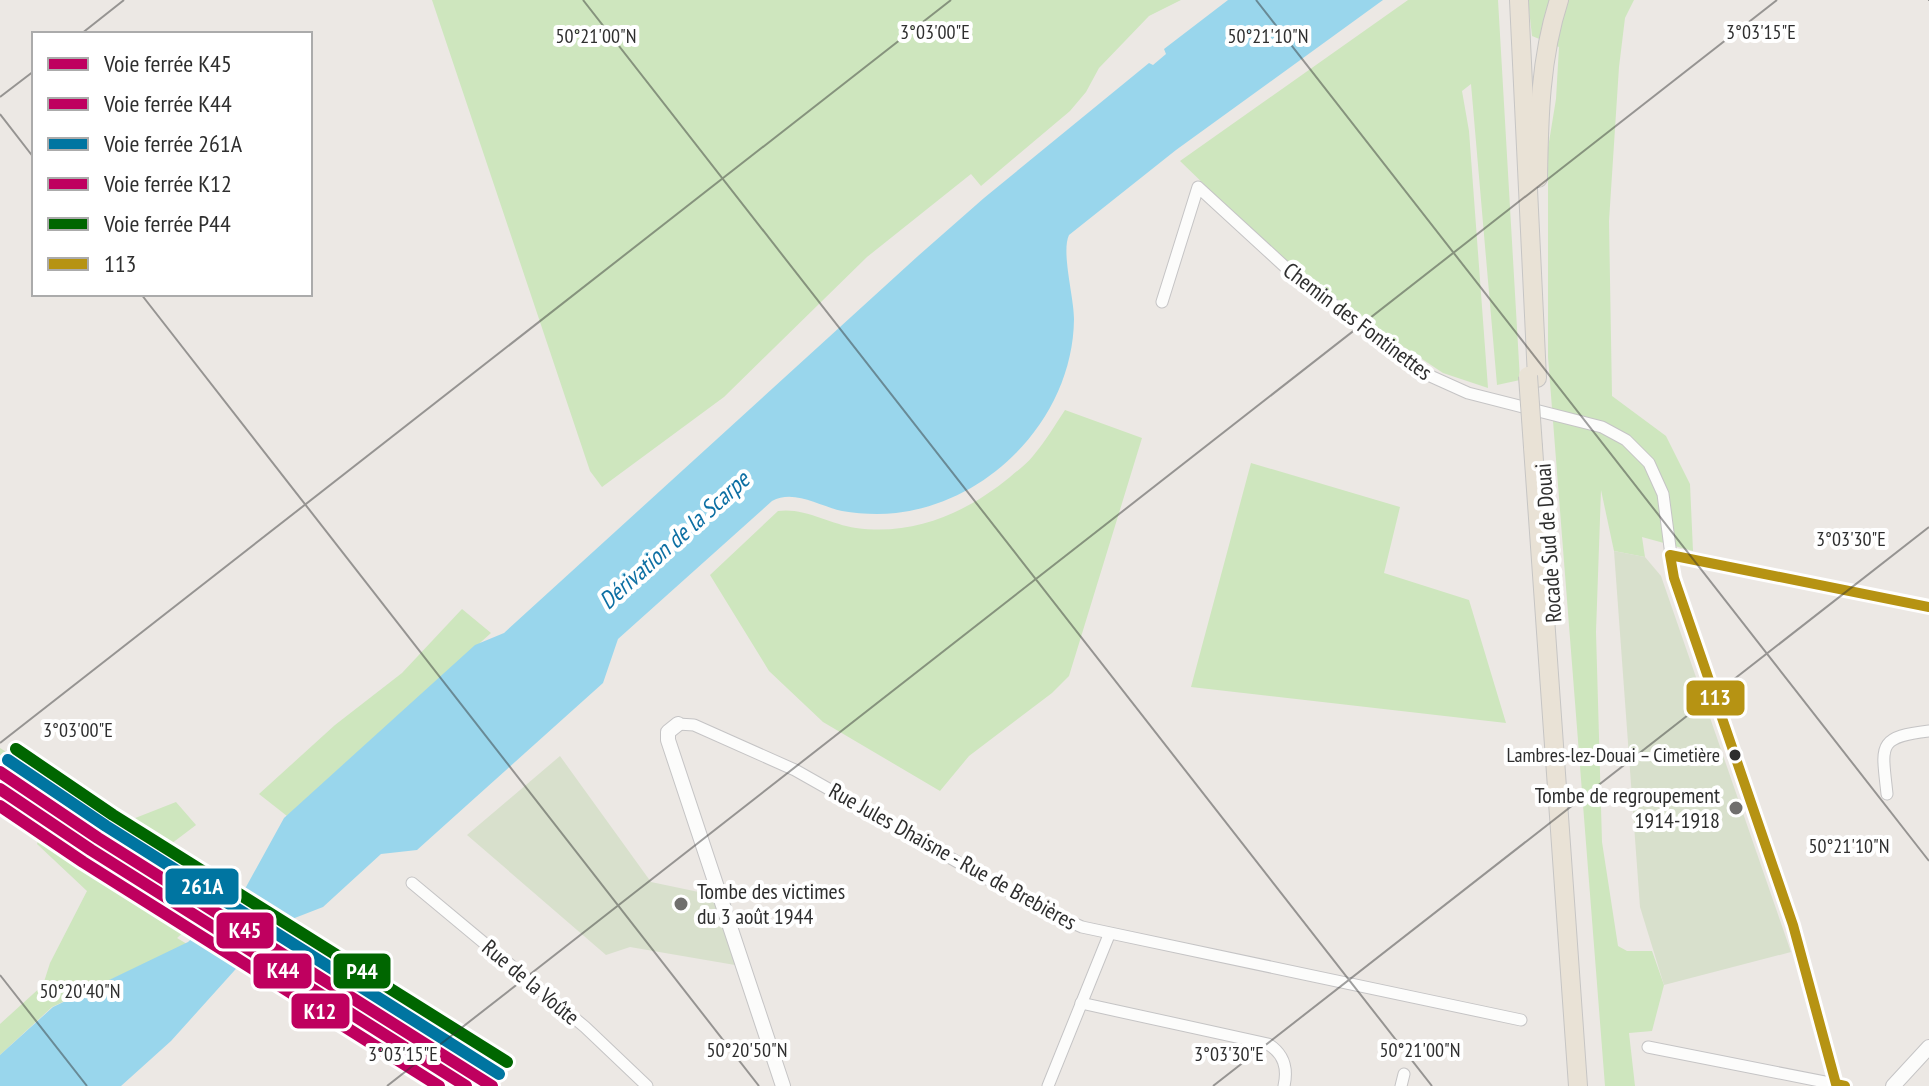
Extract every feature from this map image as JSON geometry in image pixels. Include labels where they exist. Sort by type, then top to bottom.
[{"type":"highway","name":"Rocade Sud de Douai","points":[[1510,0],[1532,377],[1587,1086]]},
{"type":"highway","name":"Rocade Sud de Douai","points":[[1519,0],[1534,321],[1532,377]]},
{"type":"highway","points":[[1534,321],[1541,90],[1548,37],[1559,0]]},
{"type":"highway","name":"Rocade Sud de Douai","points":[[1537,447],[1578,1086]]},
{"type":"street","name":"Chemin des Fontinettes","points":[[1162,302],[1198,187],[1295,276],[1428,375],[1468,393],[1602,427],[1635,447],[1654,471],[1663,494],[1670,555]]},
{"type":"street","points":[[1648,1047],[1840,1085],[1793,925],[1674,578],[1670,555],[1929,607]]},
{"type":"street","points":[[678,724],[668,732],[668,740],[783,1086]]},
{"type":"street","name":"Rue Jules Dhaisne - Rue de Brebières","points":[[678,724],[694,725],[795,770],[1049,914],[1109,935],[1521,1020]]},
{"type":"street","points":[[1887,794],[1883,756],[1886,745],[1900,734],[1929,731]]},
{"type":"street","name":"Rue de la Voûte","points":[[412,883],[585,1027],[647,1086]]},
{"type":"street","points":[[1048,1086],[1109,935]]},
{"type":"street","points":[[1081,1003],[1263,1043],[1278,1052],[1286,1068],[1284,1086]]},
{"type":"street","points":[[1893,1086],[1929,1047]]},
{"type":"green space","points":[[432,0],[1181,0],[1149,16],[1099,68],[1086,92],[1070,111],[981,186],[971,174],[867,257],[724,397],[602,487],[590,471]]},
{"type":"green space","points":[[1408,0],[1498,0],[1520,380],[1497,385],[1471,84],[1462,91],[1469,131],[1488,388],[1443,373],[1326,295],[1270,248],[1180,161]]},
{"type":"green space","points":[[1528,0],[1634,0],[1625,18],[1619,67],[1609,221],[1612,396],[1666,436],[1690,484],[1693,551],[1642,537],[1645,557],[1614,551],[1601,490],[1596,632],[1602,842],[1618,946],[1627,951],[1652,951],[1664,985],[1652,1031],[1629,1033],[1635,1086],[1605,1086],[1548,357],[1548,148],[1556,99],[1559,47],[1532,36]]},
{"type":"green space","points":[[1065,410],[1142,438],[1069,676],[1052,693],[969,756],[940,791],[823,722],[769,671],[710,575],[778,511],[797,511],[846,526],[877,530],[919,525],[957,511],[993,490],[1031,459]]},
{"type":"green space","points":[[1251,463],[1400,507],[1384,573],[1469,600],[1506,723],[1191,687]]},
{"type":"green space","points":[[1614,551],[1645,557],[1661,576],[1791,952],[1664,985],[1640,907]]},
{"type":"green space","points":[[462,609],[491,633],[287,816],[259,794],[335,725],[402,673]]},
{"type":"green space","points":[[0,748],[120,824],[176,802],[196,825],[163,850],[227,890],[203,894],[0,760]]},
{"type":"green space","points":[[560,756],[651,882],[713,895],[735,965],[630,947],[606,955],[467,835]]},
{"type":"green space","points":[[40,835],[93,866],[100,866],[128,885],[140,882],[197,920],[177,938],[187,944],[52,1007],[0,1055],[0,1024],[43,985],[50,963],[87,891],[37,844]]},
{"type":"water","name":"Dérivation de la Scarpe","points":[[1228,0],[1383,0],[1176,150],[1069,235],[1066,252],[1074,319],[1070,355],[1059,389],[1043,420],[1021,448],[994,472],[964,492],[931,505],[896,513],[849,512],[789,497],[772,501],[618,639],[603,683],[417,850],[381,854],[323,907],[287,921],[243,961],[171,1041],[121,1086],[0,1086],[0,1055],[53,1007],[188,942],[246,887],[284,818],[475,645],[504,633],[984,198],[1149,63],[1153,65],[1166,54],[1164,49]]},
{"type":"railway","points":[[38,818],[160,884]]},
{"type":"rail line","name":"P44","points":[[16,749],[113,815],[507,1062]]},
{"type":"rail line","name":"261A","points":[[8,760],[106,826],[499,1074]]},
{"type":"rail line","name":"K45","points":[[0,772],[98,838],[492,1086]]},
{"type":"rail line","name":"K44","points":[[0,789],[91,850],[466,1086]]},
{"type":"rail line","name":"K12","points":[[0,806],[83,862],[439,1086]]},
{"type":"transit line","name":"113","points":[[1845,1086],[1836,1084],[1793,925],[1674,578],[1670,555],[1929,607]]},
{"type":"place","name":"Lambres-lez-Douai – Cimetière","points":[[1735,755]]},
{"type":"place","name":"Tombe de regroupement 1914-1918","points":[[1736,808]]},
{"type":"place","name":"Tombe des victimes du 3 août 1944","points":[[681,904]]}]
